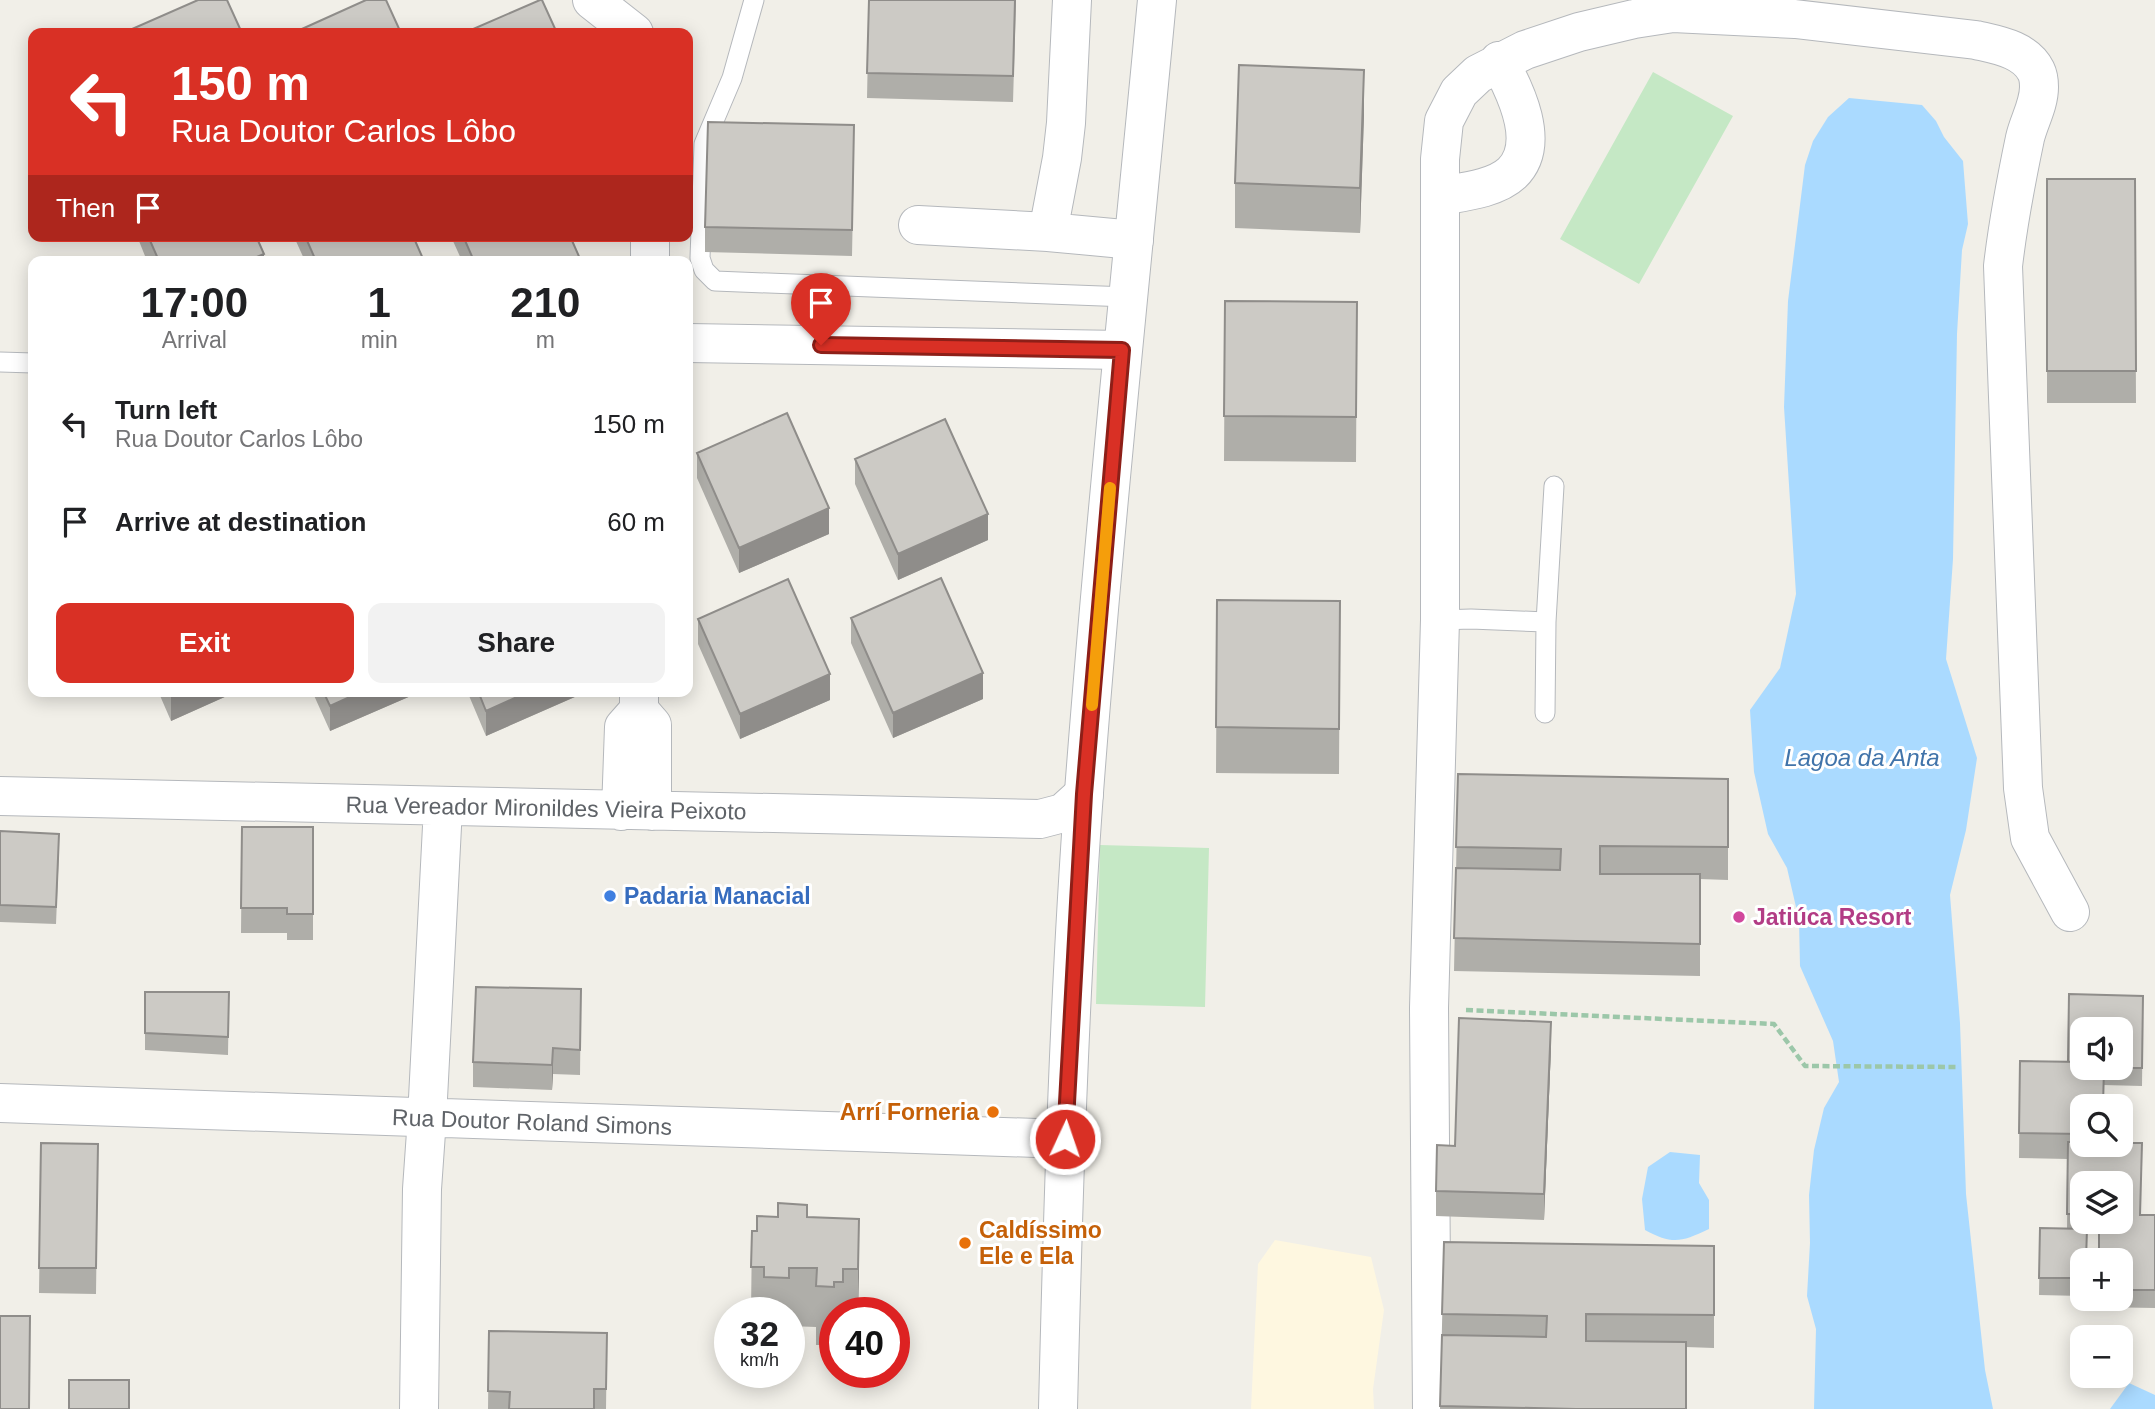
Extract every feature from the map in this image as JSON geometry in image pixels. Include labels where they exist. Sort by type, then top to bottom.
[{"type":"street","points":[[592,0],[628,28]]},
{"type":"street","points":[[1048,232],[1065,134],[1072,0]]},
{"type":"street","points":[[1058,1409],[1065,1139],[1084,794],[1122,350],[1157,0]]},
{"type":"street","points":[[1432,1409],[1429,1008],[1440,620],[1440,159],[1444,121],[1459,92],[1479,74],[1499,61],[1579,32],[1674,6],[1976,40],[2005,47],[2025,57],[2036,70],[2040,84],[2037,102],[2020,161],[2007,226],[2003,266],[2023,788],[2030,838],[2070,912]]},
{"type":"street","points":[[1440,196],[1495,183],[1512,173],[1521,158],[1525,142],[1523,117],[1515,90],[1499,61]]},
{"type":"street","points":[[918,225],[1134,240]]},
{"type":"street","points":[[693,343],[1122,350]]},
{"type":"street","points":[[636,811],[652,725],[639,701]]},
{"type":"street","name":"Rua Vereador Mironildes Vieira Peixoto","points":[[0,796],[1040,819],[1063,813],[1084,794]]},
{"type":"street","points":[[419,1409],[422,1189],[443,807]]},
{"type":"street","name":"Rua Doutor Roland Simons","points":[[0,1103],[1065,1139]]},
{"type":"lane","points":[[754,0],[732,78],[704,144],[700,258],[704,270],[715,281],[1128,297]]},
{"type":"lane","points":[[0,362],[28,363]]},
{"type":"lane","points":[[1545,713],[1546,622],[1554,486]]},
{"type":"lane","points":[[1440,620],[1546,622]]},
{"type":"path","points":[[1429,1008],[1774,1024],[1805,1066],[1959,1067]]},
{"type":"shaded area","points":[[1275,1240],[1371,1257],[1384,1310],[1373,1389],[1374,1409],[1251,1409],[1258,1264]]},
{"type":"green space","points":[[1653,72],[1733,116],[1639,284],[1560,239]]},
{"type":"green space","points":[[1100,845],[1209,848],[1205,1007],[1096,1004]]},
{"type":"water","name":"Lagoa da Anta","points":[[1849,98],[1922,105],[1963,161],[1968,224],[1962,250],[1957,334],[1953,559],[1946,659],[1977,758],[1966,830],[1950,895],[1960,1023],[1966,1194],[1985,1370],[1993,1409],[1814,1409],[1816,1329],[1807,1296],[1809,1195],[1814,1150],[1824,1108],[1839,1082],[1833,1041],[1800,966],[1799,920],[1787,868],[1768,834],[1754,772],[1750,710],[1780,668],[1796,594],[1784,407],[1788,301],[1805,165],[1813,141],[1828,117]]},
{"type":"water","points":[[1670,1152],[1700,1155],[1699,1183],[1709,1200],[1709,1229],[1677,1240],[1663,1238],[1645,1230],[1642,1199],[1648,1167]]},
{"type":"water","points":[[2133,1385],[2155,1395],[2155,1409],[2110,1409],[2125,1388],[2133,1388]]},
{"type":"building","points":[[198,0],[227,0],[240,28],[134,28]]},
{"type":"building","points":[[366,0],[386,0],[399,28],[304,28]]},
{"type":"building","points":[[542,0],[555,28],[476,28]]},
{"type":"building","points":[[869,0],[1015,0],[1013,76],[867,73]]},
{"type":"building","points":[[1239,65],[1364,70],[1360,188],[1235,183]]},
{"type":"building","points":[[708,122],[854,125],[852,230],[705,227]]},
{"type":"building","points":[[2047,179],[2135,179],[2136,371],[2047,371]]},
{"type":"building","points":[[151,242],[259,242],[264,254],[259,256],[157,256]]},
{"type":"building","points":[[308,242],[416,242],[422,256],[314,256]]},
{"type":"building","points":[[466,242],[573,242],[579,256],[472,256]]},
{"type":"building","points":[[1225,301],[1357,302],[1356,417],[1224,416]]},
{"type":"building","points":[[787,413],[829,508],[739,548],[697,453]]},
{"type":"building","points":[[945,419],[988,514],[898,554],[855,459]]},
{"type":"building","points":[[941,578],[983,673],[893,713],[851,618]]},
{"type":"building","points":[[788,579],[830,674],[740,714],[698,619]]},
{"type":"building","points":[[1217,600],[1340,601],[1339,729],[1216,727]]},
{"type":"building","points":[[326,697],[350,697],[330,706]]},
{"type":"building","points":[[480,697],[517,697],[486,711]]},
{"type":"building","points":[[1458,774],[1728,779],[1728,847],[1600,846],[1600,874],[1700,874],[1700,944],[1454,938],[1456,868],[1560,870],[1561,849],[1456,847]]},
{"type":"building","points":[[242,827],[313,827],[313,914],[287,914],[287,908],[241,908]]},
{"type":"building","points":[[0,831],[59,834],[56,907],[0,905]]},
{"type":"building","points":[[476,987],[581,989],[580,1050],[553,1048],[552,1065],[473,1062]]},
{"type":"building","points":[[145,992],[229,992],[228,1037],[145,1033]]},
{"type":"building","points":[[2069,994],[2143,996],[2142,1068],[2133,1068],[2133,1017],[2070,1017],[2068,1062]]},
{"type":"building","points":[[1459,1018],[1551,1022],[1544,1194],[1436,1191],[1437,1145],[1455,1146]]},
{"type":"building","points":[[2020,1061],[2070,1062],[2070,1080],[2104,1080],[2103,1094],[2070,1094],[2070,1134],[2019,1133]]},
{"type":"building","points":[[2068,1142],[2070,1157],[2133,1157],[2133,1143],[2142,1143],[2140,1215],[2155,1215],[2155,1290],[2133,1290],[2133,1248],[2099,1248],[2099,1234],[2133,1234],[2133,1171],[2070,1171],[2070,1214],[2067,1214]]},
{"type":"building","points":[[41,1143],[98,1144],[96,1268],[39,1268]]},
{"type":"building","points":[[778,1203],[807,1205],[807,1217],[859,1219],[858,1269],[843,1269],[843,1282],[834,1282],[834,1287],[816,1286],[817,1268],[789,1268],[789,1278],[764,1277],[764,1267],[751,1267],[752,1231],[757,1231],[757,1216],[778,1217]]},
{"type":"building","points":[[2040,1228],[2070,1229],[2070,1234],[2087,1234],[2086,1248],[2070,1248],[2070,1278],[2039,1278]]},
{"type":"building","points":[[1444,1242],[1714,1246],[1714,1315],[1586,1314],[1586,1341],[1686,1342],[1686,1409],[1440,1406],[1442,1335],[1546,1337],[1547,1316],[1442,1314]]},
{"type":"building","points":[[0,1316],[30,1316],[29,1409],[0,1409]]},
{"type":"building","points":[[489,1331],[607,1333],[606,1389],[594,1389],[594,1409],[509,1409],[510,1392],[488,1391]]},
{"type":"building","points":[[69,1380],[129,1380],[129,1409],[69,1409]]},
{"type":"slow traffic","points":[[1092,705],[1110,488]]},
{"type":"place","name":"Padaria Manacial","points":[[610,896]]},
{"type":"place","name":"Jatiúca Resort","points":[[1739,917]]},
{"type":"place","name":"Arrí Forneria","points":[[993,1112]]},
{"type":"place","name":"Caldíssimo Ele e Ela","points":[[965,1243]]},
{"type":"route","points":[[821,345],[1122,350],[1084,794],[1065,1139]]}]
